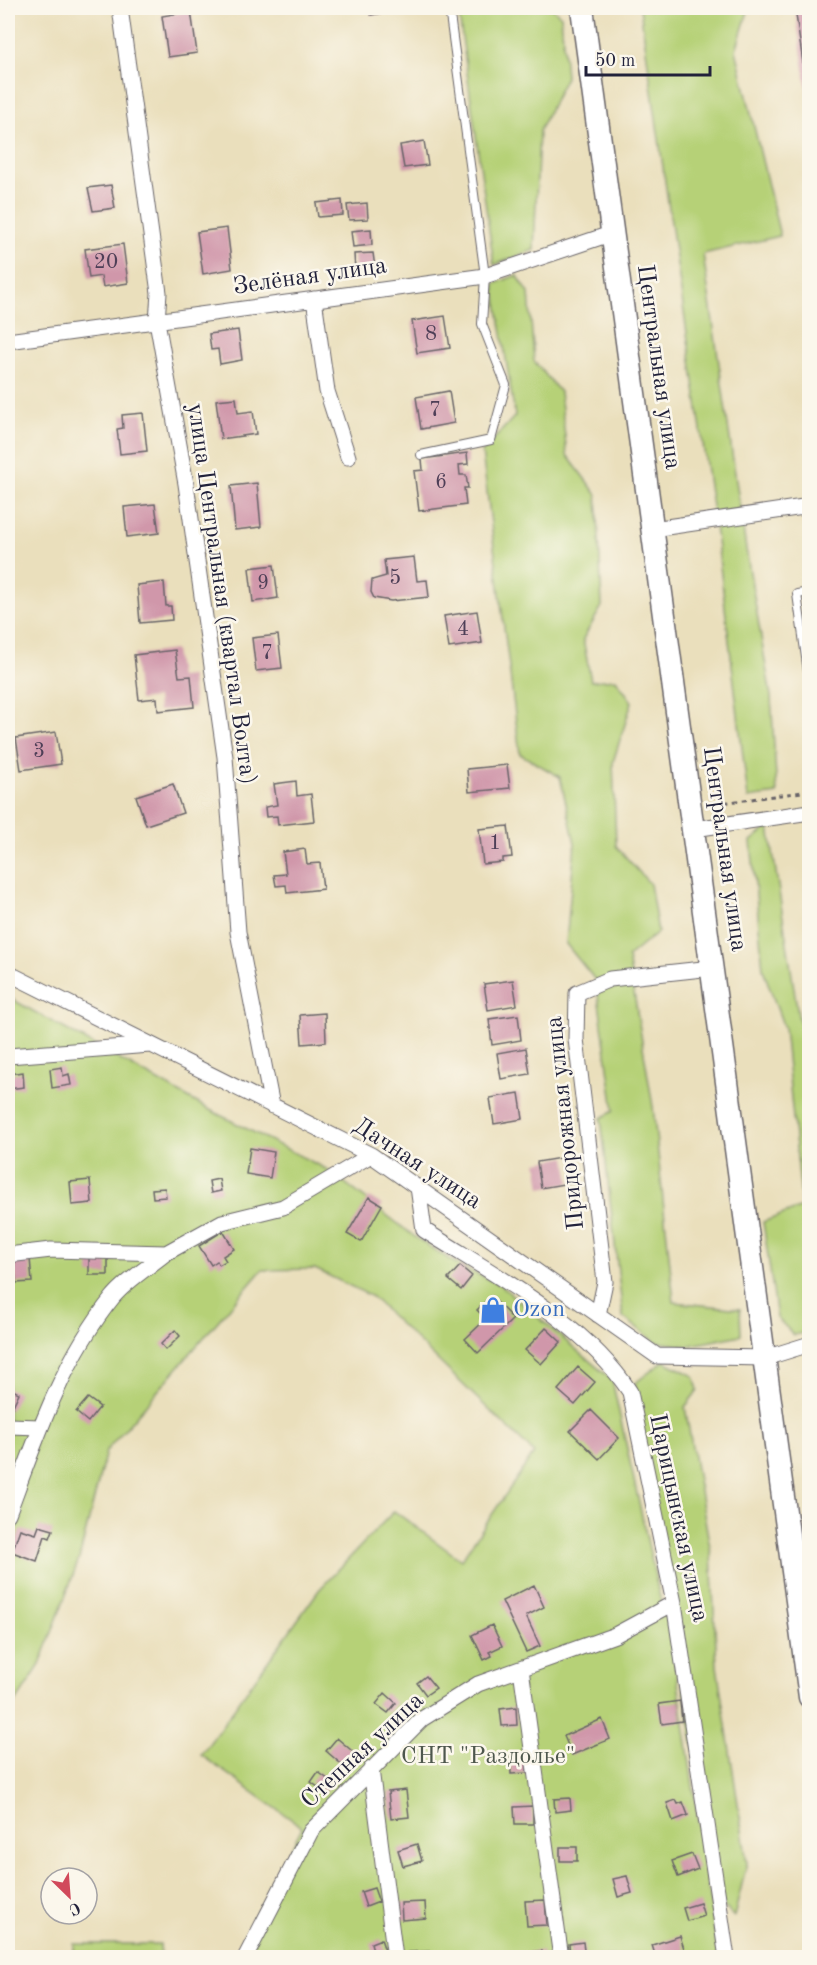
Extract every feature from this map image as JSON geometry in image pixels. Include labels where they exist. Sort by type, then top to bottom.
[{"type":"street","name":"улица Центральная (квартал Волта)","points":[[120,8],[159,293],[156,321],[186,484],[225,758],[238,932],[272,1106]]},
{"type":"street","name":"Центральная улица","points":[[582,8],[810,1697]]},
{"type":"street","name":"Зелёная улица","points":[[8,341],[485,276],[613,233]]},
{"type":"street","points":[[314,299],[327,391],[348,457]]},
{"type":"street","points":[[653,529],[810,506]]},
{"type":"street","points":[[694,830],[810,812]]},
{"type":"street","name":"Придорожная улица","points":[[598,1315],[605,1282],[576,1039],[577,993],[610,979],[712,968]]},
{"type":"street","name":"Дачная улица","points":[[8,973],[371,1155],[657,1356],[765,1358],[810,1344]]},
{"type":"street","points":[[8,1056],[150,1045]]},
{"type":"street","points":[[8,1514],[41,1426],[74,1354],[114,1295],[166,1253],[222,1222],[284,1207],[371,1155]]},
{"type":"street","name":"Царицынская улица","points":[[418,1187],[424,1230],[517,1289],[567,1326],[615,1367],[630,1392],[674,1603],[727,1958]]},
{"type":"street","points":[[8,1255],[51,1251],[166,1253]]},
{"type":"street","points":[[8,1426],[41,1426]]},
{"type":"street","name":"Степная улица","points":[[244,1958],[312,1831],[422,1719],[478,1684],[615,1635],[674,1603]]},
{"type":"street","points":[[521,1668],[561,1958]]},
{"type":"street","points":[[371,1769],[395,1958]]},
{"type":"lane","points":[[421,455],[491,440],[506,386],[482,324],[485,276],[449,8]]},
{"type":"lane","points":[[810,592],[797,594],[810,686]]},
{"type":"path","points":[[691,807],[810,791]]},
{"type":"green space","points":[[458,8],[552,8],[561,16],[566,77],[539,131],[534,250],[494,265]]},
{"type":"green space","points":[[640,8],[749,8],[736,50],[780,236],[703,254],[746,549],[771,696],[777,794],[748,798],[717,541]]},
{"type":"green space","points":[[517,275],[529,293],[534,361],[560,392],[567,455],[597,495],[602,606],[583,639],[591,681],[616,679],[632,702],[613,762],[616,846],[650,884],[658,932],[628,957],[653,1107],[674,1302],[740,1309],[741,1335],[687,1346],[656,1342],[623,1317],[601,1118],[614,1111],[596,981],[566,944],[575,843],[560,777],[520,754],[482,452],[515,416],[494,284]]},
{"type":"green space","points":[[769,827],[799,1021],[809,1037],[809,1332],[794,1335],[777,1318],[763,1222],[802,1207],[784,1028],[763,969],[751,841]]},
{"type":"green space","name":"СНТ \"Раздолье\"","points":[[8,997],[208,1109],[328,1170],[419,1240],[460,1266],[499,1284],[612,1380],[659,1594],[670,1628],[718,1957],[237,1957],[302,1827],[201,1755],[319,1590],[394,1511],[461,1560],[534,1453],[371,1296],[315,1269],[262,1270],[106,1451],[79,1559],[40,1665],[8,1714]]},
{"type":"green space","points":[[664,1361],[694,1376],[698,1390],[685,1407],[711,1553],[717,1666],[747,1863],[734,1917],[720,1902],[639,1422],[635,1383]]},
{"type":"green space","points":[[74,1944],[160,1944],[161,1957],[74,1957]]},
{"type":"building","points":[[370,8],[412,8],[412,9],[371,15]]},
{"type":"building","points":[[795,8],[810,8],[810,97],[808,97]]},
{"type":"building","points":[[191,11],[197,53],[168,57],[162,16]]},
{"type":"building","points":[[424,141],[428,165],[404,168],[400,145]]},
{"type":"building","points":[[111,185],[115,208],[93,211],[88,188]]},
{"type":"building","points":[[342,200],[343,215],[318,217],[316,203]]},
{"type":"building","points":[[367,203],[368,219],[349,220],[347,205]]},
{"type":"building","points":[[227,228],[232,269],[203,274],[197,232]]},
{"type":"building","points":[[371,229],[372,245],[353,247],[351,231]]},
{"type":"building","points":[[123,244],[128,283],[103,287],[101,276],[89,278],[85,249]]},
{"type":"building","points":[[373,253],[375,268],[355,270],[354,254]]},
{"type":"building","points":[[445,316],[450,348],[417,353],[412,321]]},
{"type":"building","points":[[238,330],[242,360],[220,364],[218,349],[211,350],[209,334]]},
{"type":"building","points":[[449,391],[454,423],[421,429],[416,397]]},
{"type":"building","points":[[236,398],[238,413],[253,411],[256,434],[221,439],[216,400]]},
{"type":"building","points":[[143,413],[147,451],[120,454],[117,429],[123,428],[122,415]]},
{"type":"building","points":[[467,453],[468,464],[459,465],[460,475],[466,475],[468,488],[464,488],[466,505],[419,511],[414,471],[423,470],[422,459]]},
{"type":"building","points":[[257,483],[261,527],[235,530],[231,486]]},
{"type":"building","points":[[155,504],[159,533],[127,537],[124,507]]},
{"type":"building","points":[[414,557],[417,581],[427,580],[429,597],[391,601],[374,598],[371,592],[372,580],[386,576],[384,560]]},
{"type":"building","points":[[274,565],[278,598],[253,602],[249,568]]},
{"type":"building","points":[[164,582],[166,606],[171,606],[172,620],[140,623],[137,585]]},
{"type":"building","points":[[477,611],[482,643],[449,648],[444,616]]},
{"type":"building","points":[[278,635],[282,668],[256,671],[252,638]]},
{"type":"building","points":[[175,650],[179,677],[191,676],[194,707],[158,711],[157,698],[139,700],[134,655]]},
{"type":"building","points":[[56,732],[61,764],[21,770],[16,738]]},
{"type":"building","points":[[507,765],[510,788],[469,792],[467,769]]},
{"type":"building","points":[[296,781],[297,796],[311,794],[314,821],[278,825],[277,816],[266,817],[265,807],[277,805],[274,784]]},
{"type":"building","points":[[173,784],[183,813],[146,825],[136,796]]},
{"type":"building","points":[[508,826],[512,857],[503,858],[503,862],[483,864],[479,829]]},
{"type":"building","points":[[305,849],[307,864],[320,863],[323,889],[287,893],[286,885],[276,886],[274,875],[286,874],[283,852]]},
{"type":"building","points":[[513,980],[517,1005],[488,1010],[484,984]]},
{"type":"building","points":[[325,1013],[326,1042],[302,1044],[300,1015]]},
{"type":"building","points":[[518,1015],[521,1040],[492,1045],[489,1019]]},
{"type":"building","points":[[526,1048],[530,1074],[501,1079],[497,1053]]},
{"type":"building","points":[[62,1067],[63,1076],[69,1074],[71,1085],[52,1088],[50,1069]]},
{"type":"building","points":[[23,1072],[24,1087],[8,1089],[8,1074]]},
{"type":"building","points":[[519,1093],[523,1119],[494,1124],[490,1098]]},
{"type":"building","points":[[250,1148],[274,1152],[270,1178],[246,1174]]},
{"type":"building","points":[[566,1157],[570,1183],[541,1188],[537,1162]]},
{"type":"building","points":[[219,1179],[221,1191],[211,1193],[209,1181]]},
{"type":"building","points":[[90,1180],[92,1203],[72,1205],[70,1182]]},
{"type":"building","points":[[165,1188],[166,1197],[153,1198],[152,1189]]},
{"type":"building","points":[[369,1197],[382,1205],[361,1242],[347,1234]]},
{"type":"building","points":[[223,1231],[234,1249],[223,1256],[226,1261],[219,1265],[217,1261],[211,1265],[199,1246]]},
{"type":"building","points":[[30,1258],[32,1282],[16,1283],[14,1259]]},
{"type":"building","points":[[89,1258],[108,1258],[108,1275],[89,1275]]},
{"type":"building","points":[[460,1266],[472,1276],[461,1290],[448,1279]]},
{"type":"building","points":[[491,1296],[513,1319],[478,1353],[465,1339],[486,1319],[477,1310]]},
{"type":"building","points":[[546,1328],[561,1342],[541,1364],[525,1350]]},
{"type":"building","points":[[175,1330],[180,1336],[166,1350],[161,1344]]},
{"type":"building","points":[[578,1367],[595,1382],[575,1405],[558,1390]]},
{"type":"building","points":[[8,1388],[19,1393],[11,1410],[8,1409]]},
{"type":"building","points":[[88,1398],[100,1407],[88,1422],[76,1412]]},
{"type":"building","points":[[591,1410],[619,1438],[599,1459],[570,1431]]},
{"type":"building","points":[[39,1526],[53,1530],[50,1538],[45,1536],[37,1561],[12,1552],[20,1529],[36,1534]]},
{"type":"building","points":[[534,1585],[544,1607],[526,1616],[540,1646],[526,1652],[502,1601]]},
{"type":"building","points":[[492,1625],[502,1646],[489,1652],[492,1656],[484,1660],[472,1635]]},
{"type":"building","points":[[426,1676],[436,1688],[426,1695],[417,1683]]},
{"type":"building","points":[[385,1693],[396,1703],[388,1713],[376,1704]]},
{"type":"building","points":[[680,1701],[682,1721],[662,1724],[659,1704]]},
{"type":"building","points":[[516,1707],[517,1725],[502,1726],[500,1709]]},
{"type":"building","points":[[602,1719],[610,1739],[572,1755],[564,1736]]},
{"type":"building","points":[[337,1738],[358,1756],[347,1769],[326,1751]]},
{"type":"building","points":[[527,1755],[527,1773],[511,1774],[510,1756]]},
{"type":"building","points":[[318,1772],[332,1782],[325,1792],[311,1782]]},
{"type":"building","points":[[406,1790],[409,1817],[391,1819],[388,1792]]},
{"type":"building","points":[[570,1798],[571,1810],[555,1812],[554,1799]]},
{"type":"building","points":[[676,1800],[678,1804],[683,1802],[688,1815],[673,1821],[667,1803]]},
{"type":"building","points":[[533,1806],[533,1824],[515,1824],[514,1807]]},
{"type":"building","points":[[417,1844],[422,1861],[403,1866],[398,1850]]},
{"type":"building","points":[[560,1847],[577,1847],[577,1861],[560,1861]]},
{"type":"building","points":[[692,1854],[698,1869],[678,1877],[672,1861]]},
{"type":"building","points":[[627,1876],[632,1893],[618,1897],[613,1879]]},
{"type":"building","points":[[374,1888],[379,1902],[366,1907],[361,1892]]},
{"type":"building","points":[[545,1900],[547,1925],[527,1926],[525,1901]]},
{"type":"building","points":[[425,1902],[426,1918],[402,1920],[401,1903]]},
{"type":"building","points":[[700,1903],[704,1916],[687,1921],[683,1908]]},
{"type":"building","points":[[680,1936],[687,1958],[656,1958],[652,1945]]},
{"type":"building","points":[[381,1939],[385,1951],[374,1954],[371,1943]]},
{"type":"building","points":[[583,1942],[585,1958],[570,1958],[569,1944]]},
{"type":"building","points":[[431,1951],[431,1958],[408,1958],[408,1952]]},
{"type":"building","points":[[542,1951],[543,1958],[529,1958],[529,1952]]},
{"type":"place","name":"Ozon","points":[[493,1310]]}]
